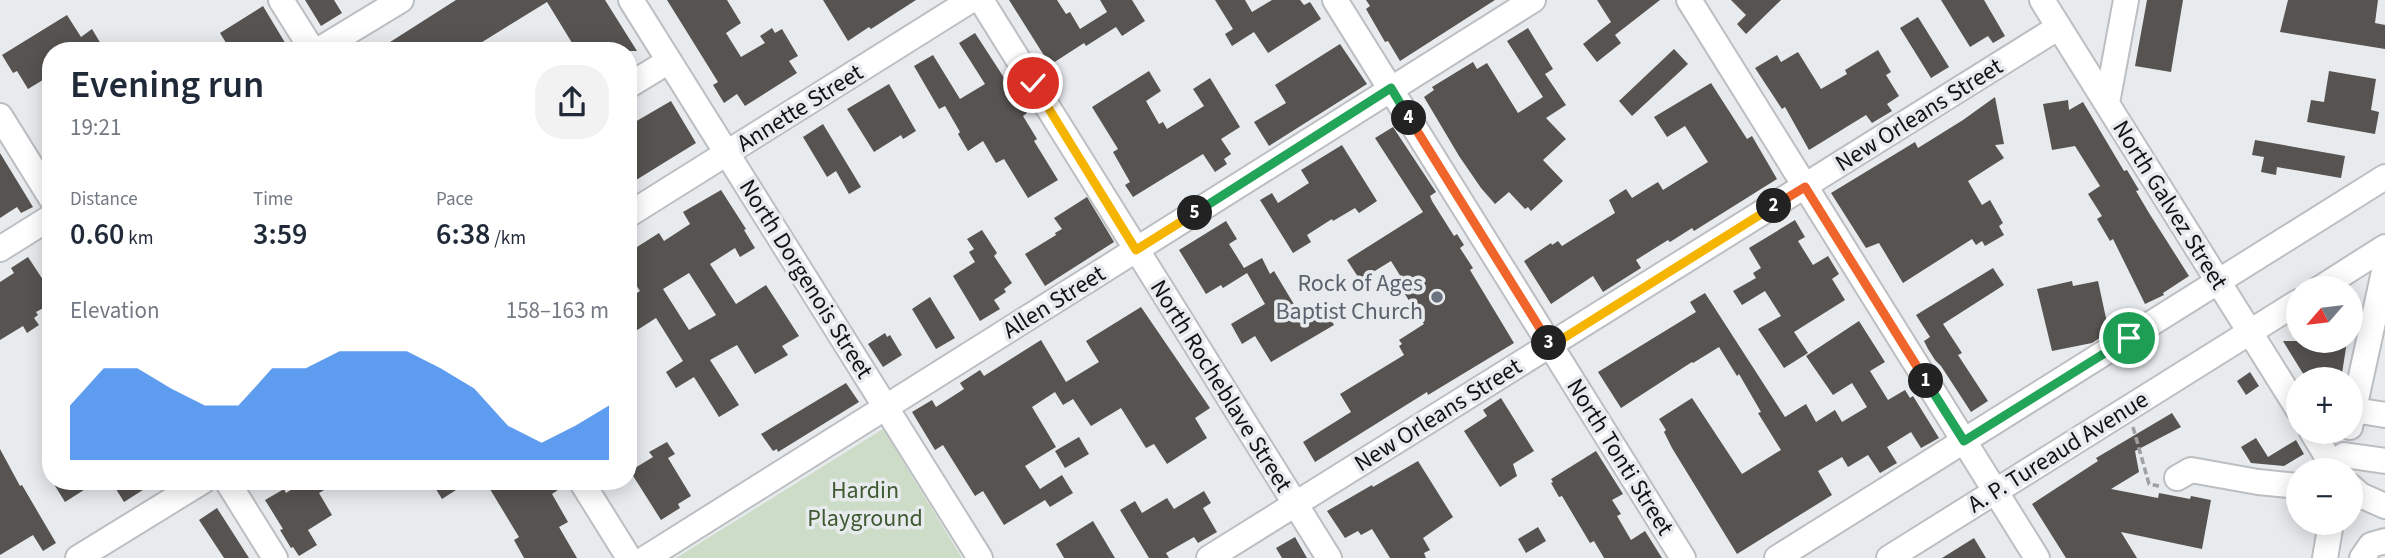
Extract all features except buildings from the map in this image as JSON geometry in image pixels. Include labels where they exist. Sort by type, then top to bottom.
[{"type":"street","points":[[281,0],[309,42]]},
{"type":"street","points":[[330,42],[401,0]]},
{"type":"street","name":"North Dorgenois Street","points":[[631,0],[980,558]]},
{"type":"street","name":"Annette Street","points":[[637,209],[971,0]]},
{"type":"street","name":"North Rocheblave Street","points":[[981,0],[1329,558]]},
{"type":"street","name":"North Tonti Street","points":[[1335,0],[1683,558]]},
{"type":"street","name":"Allen Street","points":[[646,558],[1533,0]]},
{"type":"street","points":[[1689,0],[2037,558]]},
{"type":"street","name":"North Galvez Street","points":[[2042,0],[2286,390]]},
{"type":"street","points":[[2107,103],[2126,0]]},
{"type":"street","name":"New Orleans Street","points":[[1209,558],[2059,27]]},
{"type":"street","points":[[637,81],[669,61]]},
{"type":"street","points":[[0,116],[42,184]]},
{"type":"street","points":[[1777,558],[2385,177]]},
{"type":"street","points":[[0,249],[42,222]]},
{"type":"street","points":[[2339,276],[2385,247]]},
{"type":"street","points":[[2363,367],[2385,267]]},
{"type":"street","name":"A. P. Tureaud Avenue","points":[[1889,558],[2286,310]]},
{"type":"street","points":[[2363,431],[2385,415]]},
{"type":"street","points":[[2346,444],[2385,461]]},
{"type":"street","points":[[2177,478],[2191,470],[2286,485]]},
{"type":"street","points":[[78,558],[188,490]]},
{"type":"street","points":[[233,490],[275,558]]},
{"type":"street","points":[[587,490],[629,558]]},
{"type":"street","points":[[2363,496],[2385,506]]},
{"type":"street","points":[[2325,558],[2329,535]]},
{"type":"street","points":[[2362,558],[2371,545],[2385,541]]},
{"type":"path","points":[[2128,408],[2149,484],[2165,486],[2177,478]]},
{"type":"green space","name":"Hardin Playground","points":[[883,429],[962,558],[676,558]]},
{"type":"place","name":"Rock of Ages Baptist Church","points":[[1437,297]]},
{"type":"route","points":[[1033,83],[1136,250],[1391,88],[1551,346],[1805,187],[1964,441],[2129,338]]}]
